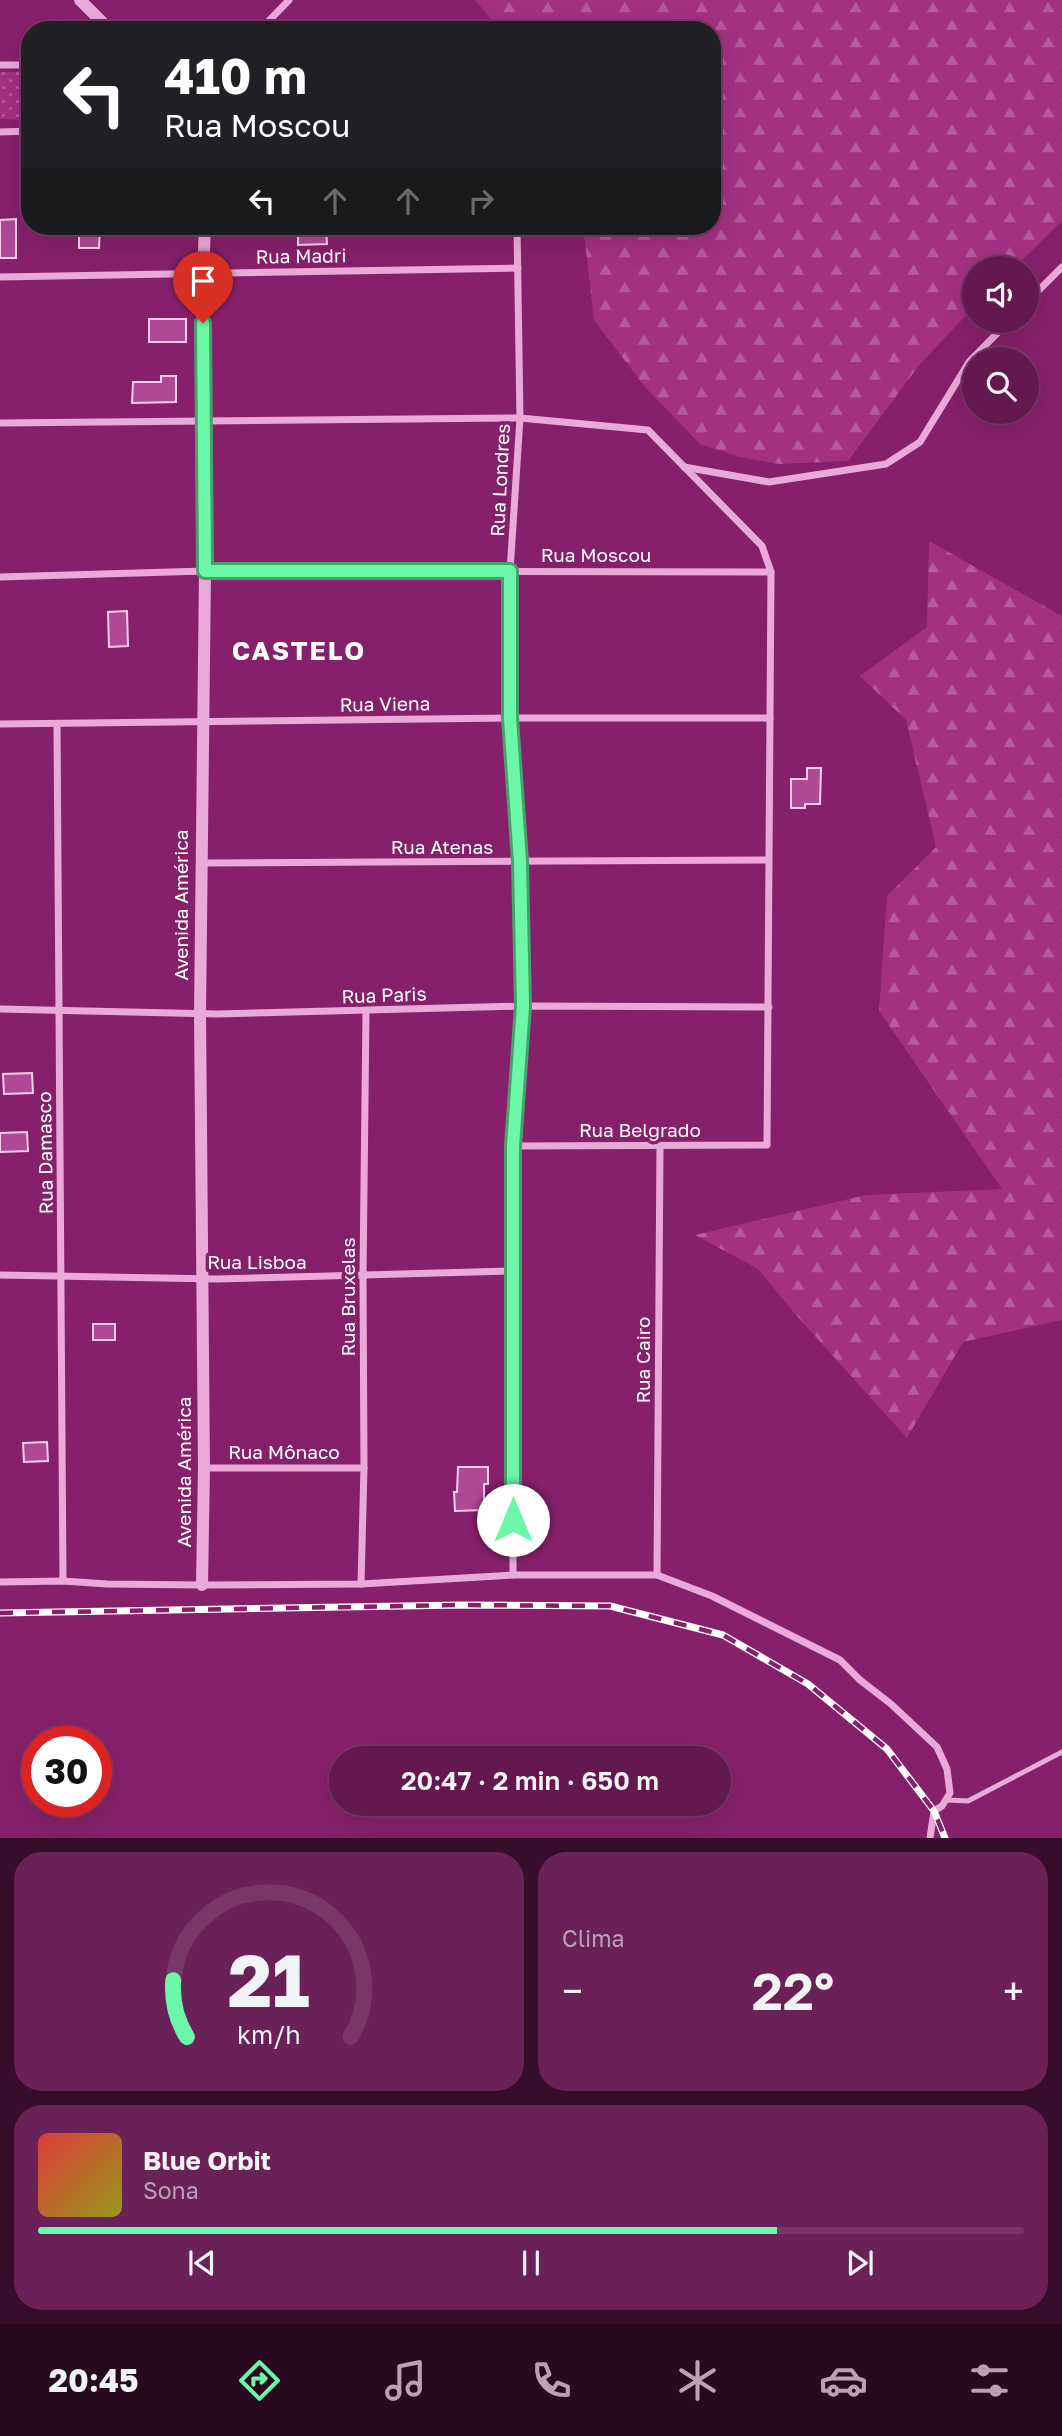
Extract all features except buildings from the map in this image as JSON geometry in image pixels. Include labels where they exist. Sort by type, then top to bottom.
[{"type":"street","points":[[269,21],[289,0]]},
{"type":"street","points":[[83,1],[102,21]]},
{"type":"street","points":[[0,65],[21,65]]},
{"type":"street","points":[[0,132],[21,131]]},
{"type":"street","name":"Avenida América","points":[[202,1585],[204,1468],[200,863],[205,571],[205,235]]},
{"type":"street","name":"Rua Londres","points":[[513,1575],[513,1146],[523,1006],[520,862],[510,718],[510,571],[520,418],[517,235]]},
{"type":"street","points":[[1039,290],[1062,267]]},
{"type":"street","name":"Rua Madri","points":[[0,277],[518,268]]},
{"type":"street","points":[[684,467],[769,482],[886,464],[920,442],[969,362],[997,333]]},
{"type":"street","points":[[0,423],[520,418],[648,430],[762,546],[771,572],[769,1007]]},
{"type":"street","name":"Rua Moscou","points":[[0,577],[205,571],[771,572]]},
{"type":"street","name":"Rua Viena","points":[[0,724],[770,718]]},
{"type":"street","name":"Rua Damasco","points":[[57,724],[63,1581]]},
{"type":"street","name":"Rua Atenas","points":[[200,863],[768,860]]},
{"type":"street","name":"Rua Paris","points":[[0,1009],[200,1014],[523,1006],[769,1007]]},
{"type":"street","name":"Rua Belgrado","points":[[513,1146],[767,1145],[769,1007]]},
{"type":"street","name":"Rua Bruxelas","points":[[360,1584],[365,1468],[363,1276],[366,1011]]},
{"type":"street","name":"Rua Cairo","points":[[657,1575],[660,1146]]},
{"type":"street","name":"Rua Lisboa","points":[[0,1275],[201,1278],[514,1271]]},
{"type":"street","name":"Rua Mônaco","points":[[204,1468],[365,1468]]},
{"type":"street","points":[[0,1582],[360,1584],[513,1575],[657,1575],[712,1596],[840,1660],[937,1747],[951,1785],[947,1800],[934,1811],[930,1838]]},
{"type":"lane","points":[[947,1800],[968,1801],[1062,1752]]},
{"type":"green space","points":[[475,0],[1062,0],[1062,221],[1026,256],[962,256],[962,320],[920,364],[848,461],[779,464],[740,457],[700,444],[645,387],[594,320],[584,235],[721,235],[721,21],[492,21]]},
{"type":"green space","points":[[0,72],[21,72],[21,120],[0,119]]},
{"type":"green space","points":[[929,541],[1062,616],[1062,1320],[963,1342],[907,1438],[758,1269],[695,1235],[866,1195],[1002,1189],[879,1011],[887,896],[936,847],[906,720],[860,676],[927,627]]},
{"type":"railway","points":[[0,1613],[461,1605],[610,1606],[723,1635],[808,1684],[887,1749],[934,1811],[945,1838]]},
{"type":"district","name":"CASTELO","points":[[299,651]]},
{"type":"route","points":[[203,323],[205,571],[510,571],[510,718],[520,862],[523,1006],[513,1146],[513,1520]]}]
